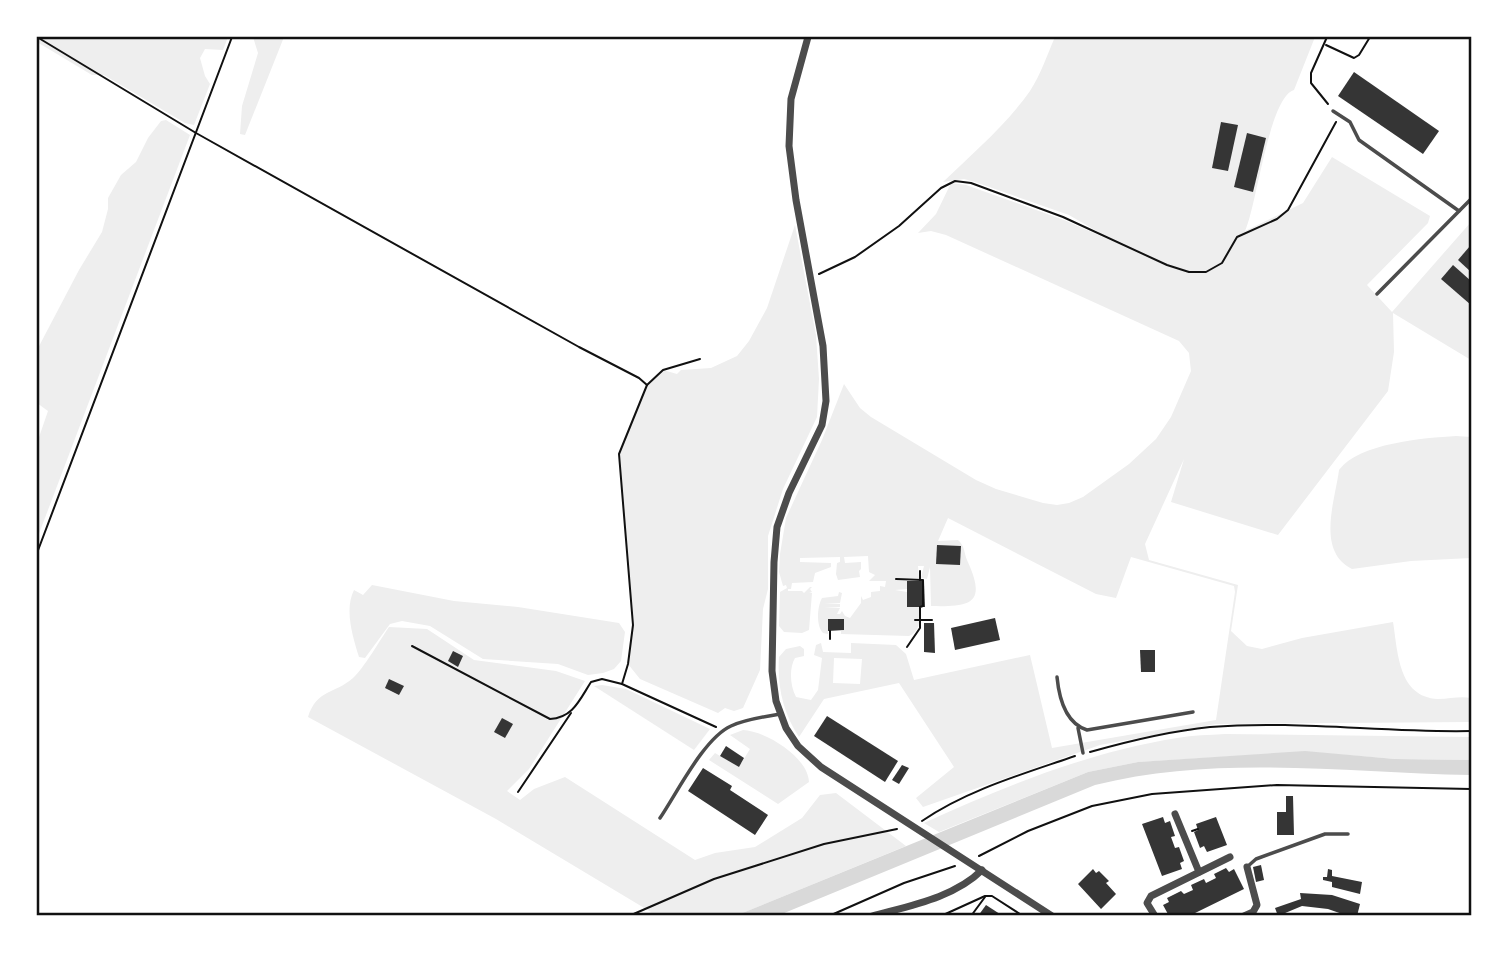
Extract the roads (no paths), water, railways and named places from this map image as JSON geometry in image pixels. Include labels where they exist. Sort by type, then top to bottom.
[{"type":"street","points":[[808,37],[793,92],[789,131],[796,200],[825,357],[826,401],[822,425],[783,506],[775,537],[772,671],[780,714],[789,733],[811,758],[956,854],[971,860],[1052,916]]},
{"type":"street","points":[[1175,814],[1199,872]]},
{"type":"street","points":[[1155,916],[1148,906],[1148,899],[1230,858]]},
{"type":"street","points":[[1244,916],[1253,912],[1257,905],[1247,867]]},
{"type":"street","points":[[872,916],[892,914],[958,887],[982,870]]},
{"type":"lane","points":[[1333,111],[1350,122],[1359,140],[1460,211]]},
{"type":"lane","points":[[1377,295],[1471,199]]},
{"type":"lane","points":[[1057,677],[1059,699],[1078,727],[1083,753]]},
{"type":"lane","points":[[1078,727],[1087,730],[1193,712]]},
{"type":"lane","points":[[660,818],[709,743],[723,730],[747,721],[780,714]]},
{"type":"lane","points":[[1247,867],[1256,859],[1325,834],[1348,834]]}]
